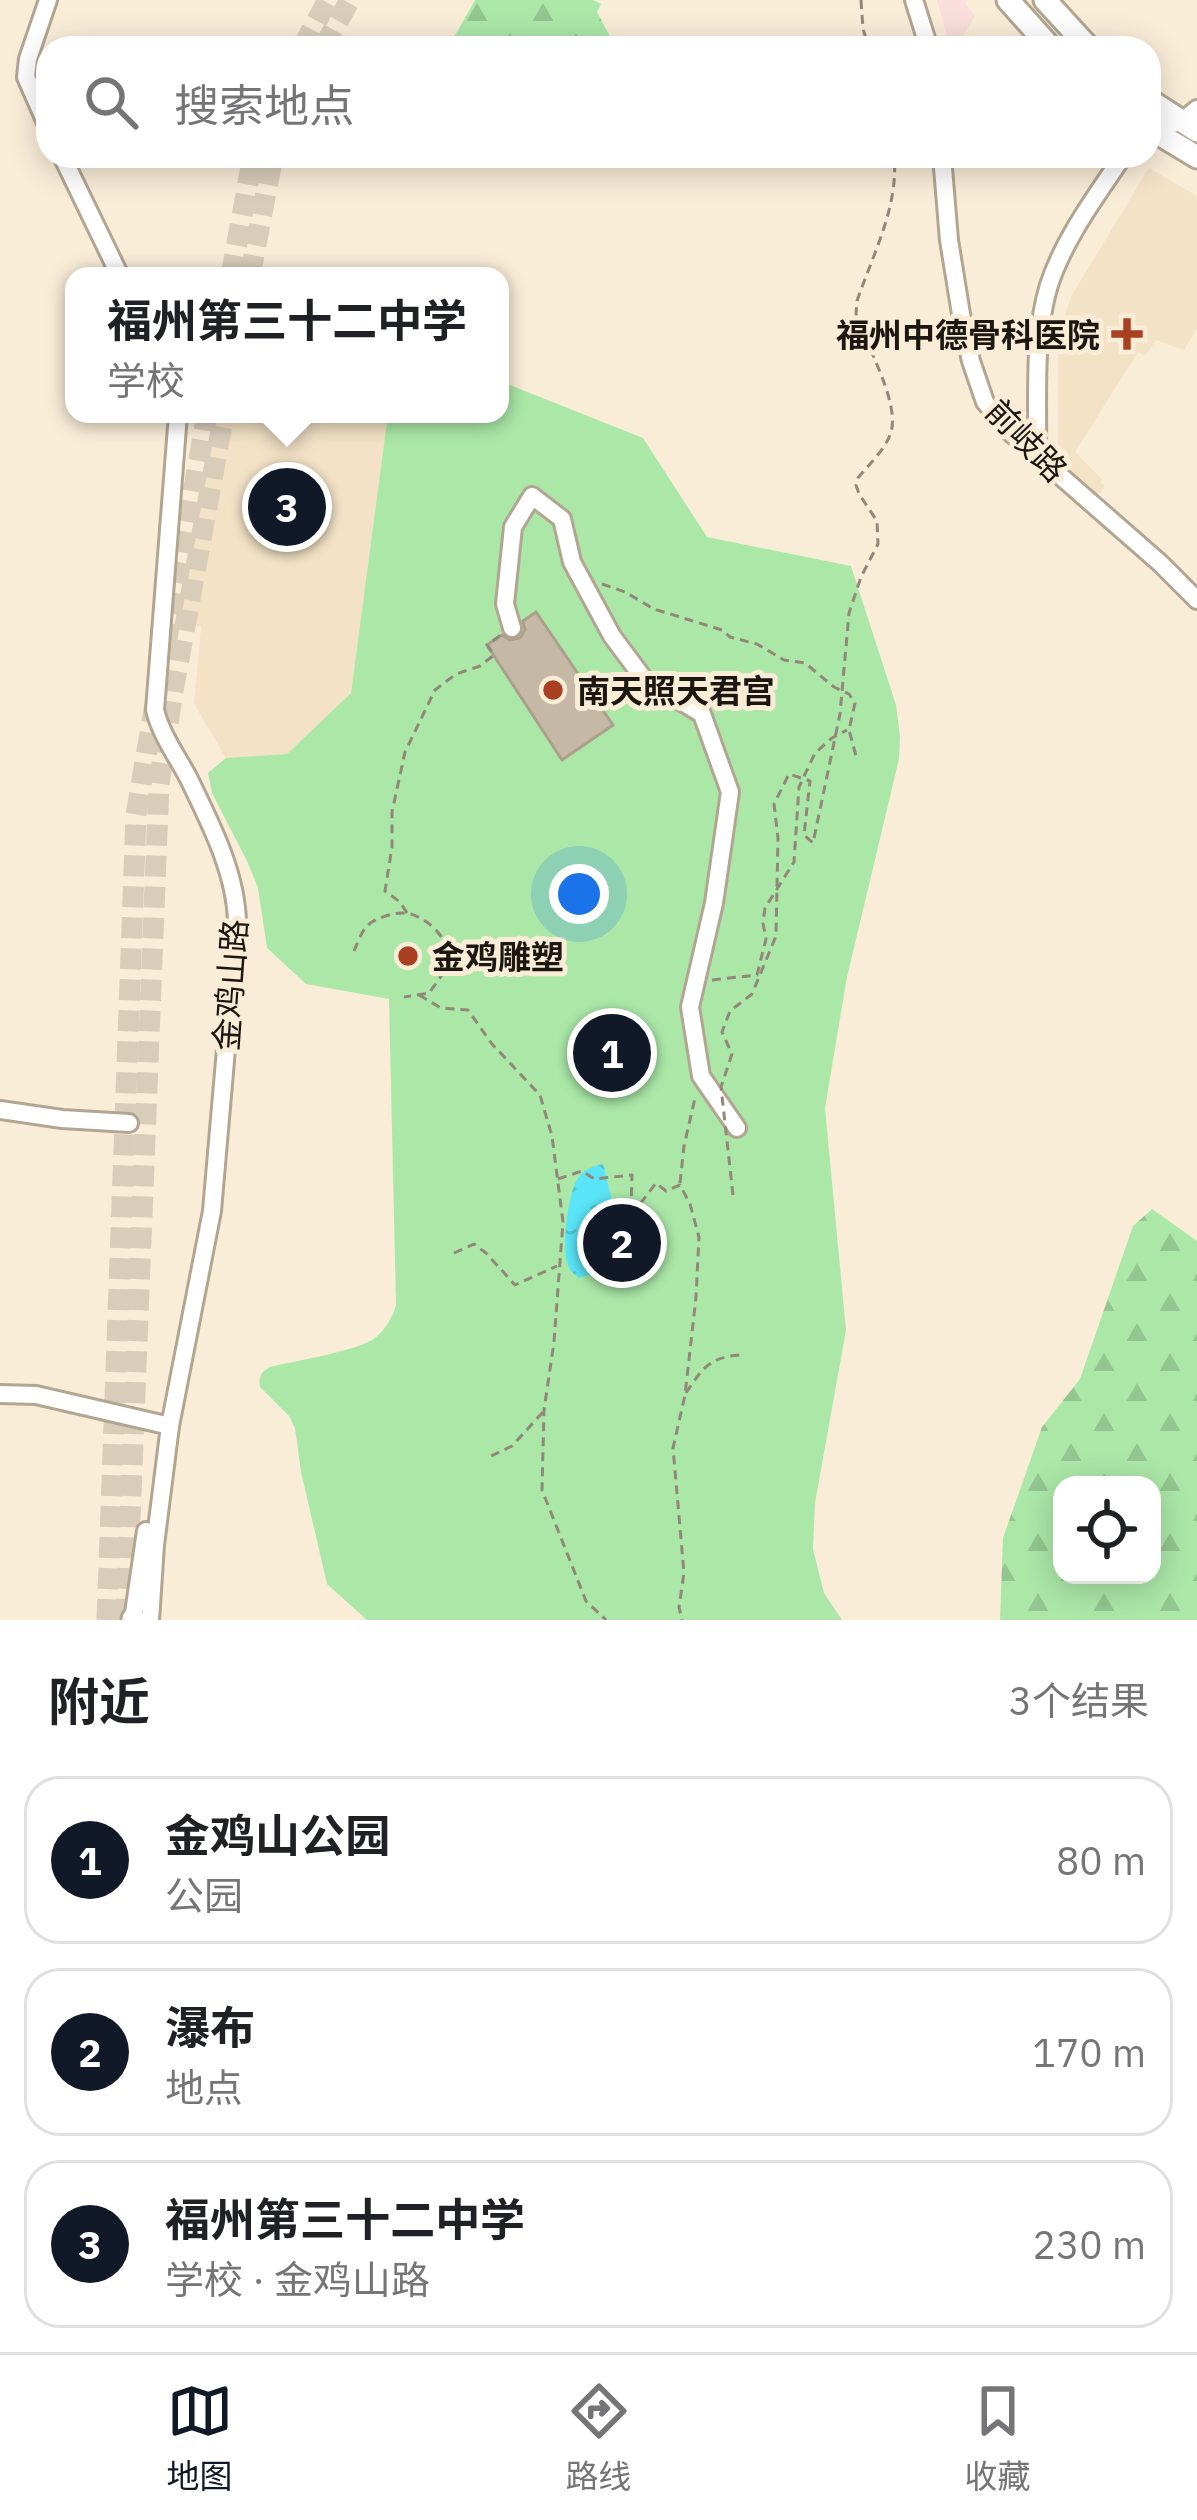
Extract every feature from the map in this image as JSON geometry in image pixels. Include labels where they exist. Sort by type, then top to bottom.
[{"type":"main road","points":[[1008,0],[1040,36]]},
{"type":"main road","points":[[1045,0],[1078,36]]},
{"type":"main road","points":[[1161,106],[1192,121]]},
{"type":"main road","points":[[1161,136],[1197,157]]},
{"type":"street","points":[[36,100],[26,77],[28,59],[48,0]]},
{"type":"street","points":[[914,0],[925,36]]},
{"type":"street","points":[[1161,127],[1192,121]]},
{"type":"street","points":[[68,168],[116,267]]},
{"type":"street","name":"前岐路","points":[[943,168],[952,257],[968,344],[990,411],[1197,600]]},
{"type":"street","points":[[1036,453],[1042,319],[1050,284],[1069,243],[1116,168]]},
{"type":"street","name":"金鸡山路","points":[[170,1426],[210,1230],[237,922],[236,898],[225,861],[155,710],[177,423]]},
{"type":"street","points":[[512,628],[505,604],[513,527],[532,496],[562,519],[572,562],[612,636],[644,679],[701,714],[730,792],[690,1007],[701,1076],[737,1128]]},
{"type":"street","points":[[0,1110],[130,1123]]},
{"type":"street","points":[[0,1394],[36,1395],[170,1426]]},
{"type":"street","points":[[133,1620],[155,1463],[170,1426]]},
{"type":"street","points":[[150,1620],[170,1426]]},
{"type":"path","points":[[861,0],[865,36]]},
{"type":"path","points":[[733,1195],[721,1087],[732,1054],[722,1032],[730,1011],[752,994],[776,936],[774,804],[789,774],[810,782],[805,835],[813,843],[840,714],[849,613],[878,544],[875,516],[856,485],[886,443],[893,422],[856,314],[893,196],[895,168]]},
{"type":"path","points":[[579,574],[654,609],[722,630],[784,660],[805,663],[849,694],[854,703],[849,730],[856,757]]},
{"type":"path","points":[[406,913],[385,890],[392,812],[405,752],[434,690],[494,655],[487,644],[512,628]]},
{"type":"path","points":[[695,984],[757,975],[766,939],[765,908],[794,862],[799,787],[814,753],[849,730]]},
{"type":"path","points":[[355,951],[364,928],[374,921],[406,913],[426,921],[445,941],[448,958],[428,993],[404,997]]},
{"type":"path","points":[[419,995],[441,1008],[468,1010],[492,1044],[540,1095],[552,1136],[563,1222],[544,1410],[542,1490],[586,1601],[597,1617],[606,1620]]},
{"type":"path","points":[[682,1620],[684,1573],[673,1448],[685,1395],[699,1237],[680,1185],[701,1076]]},
{"type":"path","points":[[556,1179],[582,1171],[594,1179],[632,1175],[631,1207],[640,1204],[656,1184],[666,1191],[680,1185]]},
{"type":"path","points":[[454,1253],[474,1244],[515,1285],[558,1266]]},
{"type":"path","points":[[685,1395],[702,1368],[722,1357],[740,1355]]},
{"type":"path","points":[[490,1456],[512,1446],[544,1410]]},
{"type":"shaded area","points":[[937,0],[967,0],[975,16],[962,36],[947,36]]},
{"type":"shaded area","name":"福州中德骨科医院","points":[[1149,168],[1197,196],[1197,328],[1184,350],[1156,340],[1145,356],[1138,352],[1075,452],[1102,479],[1105,486],[1096,496],[1058,457],[1061,327],[1072,295]]},
{"type":"shaded area","points":[[214,423],[387,423],[351,693],[287,754],[226,758],[194,704],[201,627],[181,623]]},
{"type":"green space","points":[[475,0],[593,0],[601,4],[597,12],[610,36],[455,36]]},
{"type":"green space","points":[[509,385],[643,438],[707,537],[851,566],[896,705],[900,737],[899,759],[847,977],[825,1108],[846,1330],[815,1503],[813,1549],[824,1593],[842,1620],[367,1620],[327,1584],[295,1428],[259,1380],[270,1367],[367,1343],[388,1323],[396,1305],[389,999],[306,984],[267,948],[258,888],[212,793],[208,773],[226,758],[287,754],[351,693],[387,423],[509,423]]},
{"type":"green space","points":[[1152,1209],[1197,1241],[1197,1620],[1000,1620],[1003,1538],[1042,1427],[1080,1379],[1133,1226]]},
{"type":"water","points":[[603,1164],[622,1223],[627,1230],[640,1231],[650,1250],[640,1258],[601,1264],[595,1273],[579,1278],[567,1262],[569,1206],[581,1175]]},
{"type":"building","name":"南天照天君宫","points":[[536,612],[613,725],[562,760],[487,645],[502,635],[510,640],[520,638],[523,621]]},
{"type":"tunnel","points":[[308,36],[328,0]]},
{"type":"tunnel","points":[[330,36],[350,0]]},
{"type":"tunnel","points":[[233,267],[251,168]]},
{"type":"tunnel","points":[[252,267],[271,168]]},
{"type":"tunnel","points":[[166,644],[205,423]]},
{"type":"tunnel","points":[[126,1620],[159,784],[222,423]]},
{"type":"tunnel","points":[[107,1620],[136,815],[156,698]]},
{"type":"place","name":"福州中德骨科医院","points":[[1127,334]]},
{"type":"place","name":"福州第三十二中学","points":[[287,507]]},
{"type":"place","name":"南天照天君宫","points":[[553,690]]},
{"type":"place","name":"金鸡雕塑","points":[[408,956]]},
{"type":"place","name":"金鸡山公园","points":[[612,1053]]},
{"type":"place","name":"瀑布","points":[[622,1243]]}]
